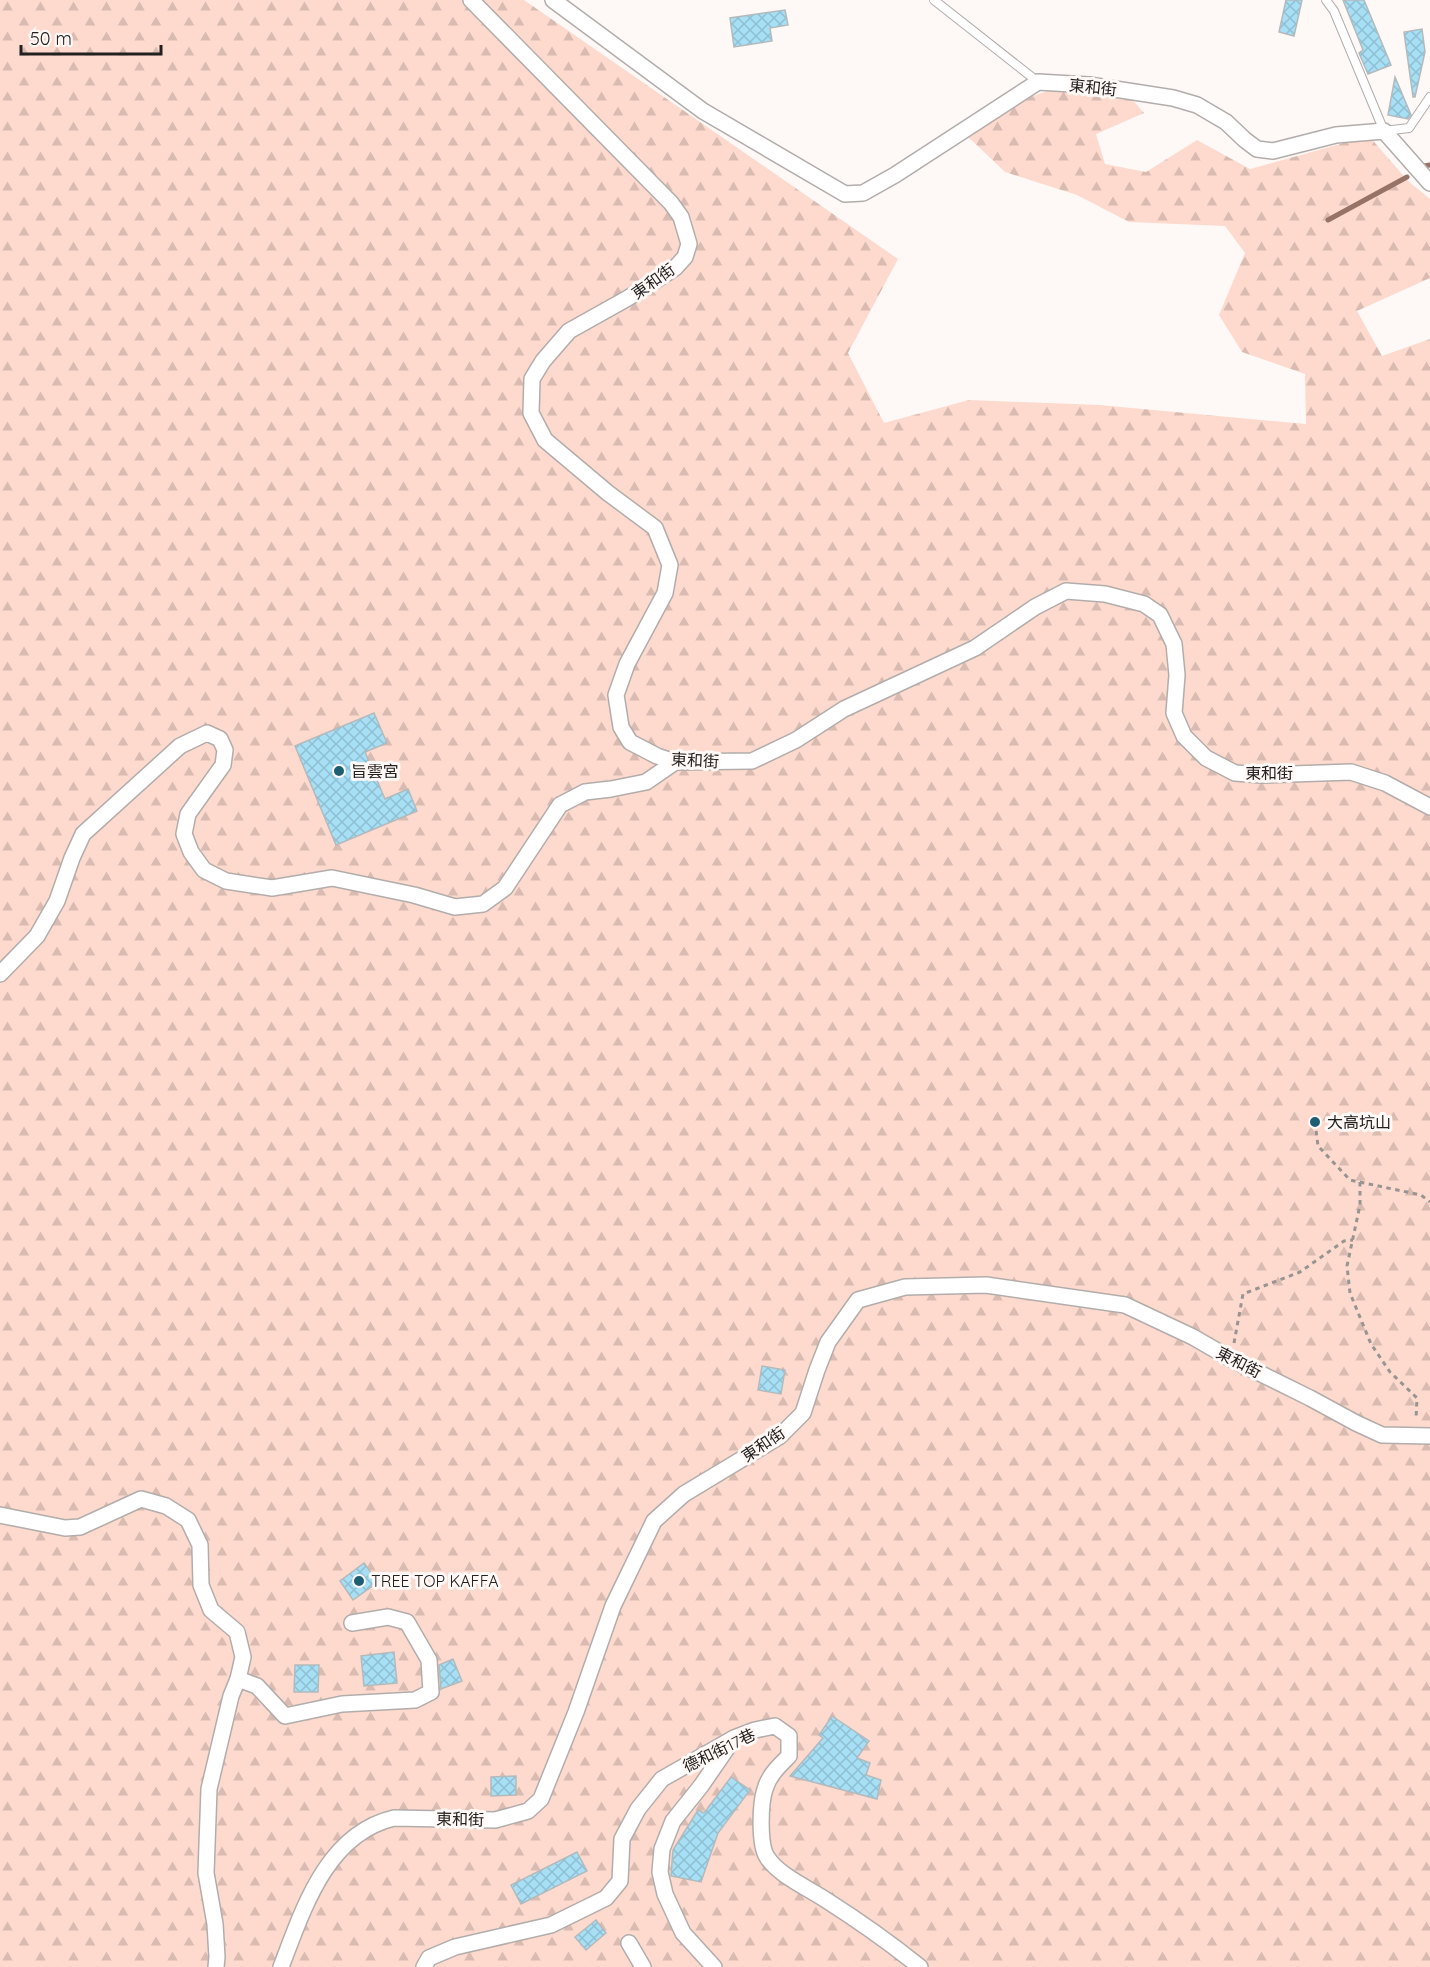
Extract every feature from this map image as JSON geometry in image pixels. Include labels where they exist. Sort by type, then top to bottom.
[{"type":"street","name":"東和街","points":[[471,0],[671,203],[681,217],[689,244],[685,257],[675,268],[628,298],[569,330],[543,360],[532,379],[531,412],[545,440],[608,493],[655,528],[670,565],[665,593],[627,664],[616,695],[621,727],[630,742],[657,756],[675,762],[752,761],[796,740],[844,709],[975,648],[1035,607],[1066,591],[1105,594],[1144,604],[1160,615],[1174,644],[1178,675],[1174,713],[1185,736],[1206,758],[1235,773],[1262,775],[1351,772],[1385,783],[1430,807]]},
{"type":"street","points":[[553,0],[703,111],[845,194],[863,194],[1038,82]]},
{"type":"street","name":"東和街","points":[[1038,82],[1089,85],[1173,98],[1197,105],[1226,122],[1257,149],[1273,151],[1336,135],[1384,131]]},
{"type":"street","points":[[1384,131],[1430,183]]},
{"type":"street","points":[[0,974],[37,936],[57,902],[83,834],[180,746],[207,733],[220,739],[225,750],[223,765],[188,814],[184,834],[191,852],[204,870],[226,881],[272,888],[332,878],[455,906],[483,904],[506,888],[560,806],[585,792],[646,782],[675,762]]},
{"type":"street","name":"東和街","points":[[281,1967],[302,1913],[319,1880],[338,1850],[358,1833],[378,1822],[394,1818],[495,1820],[528,1812],[541,1799],[576,1712],[613,1606],[654,1521],[684,1494],[780,1436],[803,1413],[828,1342],[858,1300],[905,1287],[986,1285],[1125,1305],[1193,1337],[1231,1359],[1382,1435],[1423,1436]]},
{"type":"street","points":[[0,1515],[65,1528],[80,1527],[141,1499],[166,1506],[188,1520],[200,1545],[201,1584],[211,1610],[237,1632],[243,1657],[215,1758],[209,1789],[206,1873],[215,1924],[216,1967]]},
{"type":"street","points":[[238,1679],[257,1686],[285,1716],[342,1704],[415,1700],[431,1692],[429,1660],[407,1622],[388,1617],[352,1623]]},
{"type":"street","name":"德和街17巷","points":[[424,1967],[429,1958],[455,1947],[551,1926],[606,1898],[620,1881],[622,1839],[638,1809],[663,1779],[734,1738],[775,1726],[789,1736],[789,1756],[774,1771],[765,1790],[761,1831],[765,1855],[778,1871],[803,1884],[881,1936],[920,1967]]},
{"type":"street","points":[[714,1967],[683,1933],[665,1894],[660,1872],[662,1849],[673,1821],[701,1786],[734,1738]]},
{"type":"street","points":[[629,1943],[643,1967]]},
{"type":"lane","points":[[934,0],[1038,82]]},
{"type":"lane","points":[[1326,0],[1338,20],[1384,131],[1409,128],[1430,97]]},
{"type":"path","points":[[1315,1122],[1318,1146],[1350,1180],[1421,1195],[1430,1202]]},
{"type":"path","points":[[1360,1182],[1360,1205],[1347,1266],[1350,1293],[1371,1344],[1390,1372],[1417,1398],[1423,1436]]},
{"type":"path","points":[[1231,1359],[1243,1294],[1300,1272],[1344,1241],[1353,1240]]},
{"type":"green space","points":[[0,0],[524,0],[898,259],[848,353],[884,423],[969,400],[1099,405],[1306,424],[1305,374],[1242,352],[1219,315],[1245,253],[1225,226],[1129,222],[1077,195],[1005,172],[965,134],[1031,97],[1050,90],[1131,98],[1144,113],[1096,134],[1105,164],[1146,172],[1197,140],[1250,169],[1369,136],[1408,181],[1430,199],[1430,278],[1357,311],[1382,356],[1430,339],[1430,1967],[0,1967]]},
{"type":"building","points":[[1286,0],[1302,0],[1294,36],[1279,32]]},
{"type":"building","points":[[1343,0],[1364,0],[1391,65],[1368,74],[1359,53],[1363,50]]},
{"type":"building","points":[[785,10],[788,25],[770,28],[772,41],[734,47],[730,18]]},
{"type":"building","points":[[1422,29],[1425,52],[1415,97],[1413,97],[1404,32]]},
{"type":"building","points":[[1395,77],[1411,115],[1408,119],[1388,115]]},
{"type":"building","name":"旨雲宮","points":[[374,713],[387,743],[365,752],[385,799],[408,789],[417,811],[336,845],[295,746]]},
{"type":"building","points":[[762,1366],[785,1370],[781,1394],[758,1390]]},
{"type":"building","name":"TREE TOP KAFFA","points":[[364,1563],[378,1582],[353,1600],[340,1581]]},
{"type":"building","points":[[394,1652],[397,1683],[364,1686],[361,1656]]},
{"type":"building","points":[[453,1659],[462,1681],[441,1689],[439,1665]]},
{"type":"building","points":[[295,1665],[319,1665],[318,1692],[294,1692]]},
{"type":"building","points":[[832,1716],[869,1741],[857,1758],[870,1763],[866,1775],[881,1780],[877,1799],[790,1776],[823,1738],[819,1735]]},
{"type":"building","points":[[516,1776],[516,1795],[491,1796],[491,1777]]},
{"type":"building","points":[[731,1777],[750,1790],[718,1833],[701,1882],[671,1876],[673,1850],[698,1810],[704,1813]]},
{"type":"building","points":[[577,1852],[587,1871],[521,1904],[511,1885]]},
{"type":"building","points":[[596,1920],[606,1933],[586,1950],[575,1937]]},
{"type":"waterway","points":[[1424,166],[1430,165]]},
{"type":"waterway","points":[[1328,220],[1407,177]]},
{"type":"place","name":"旨雲宮","points":[[339,771]]},
{"type":"place","name":"大高坑山","points":[[1315,1122]]},
{"type":"place","name":"TREE TOP KAFFA","points":[[359,1581]]}]
